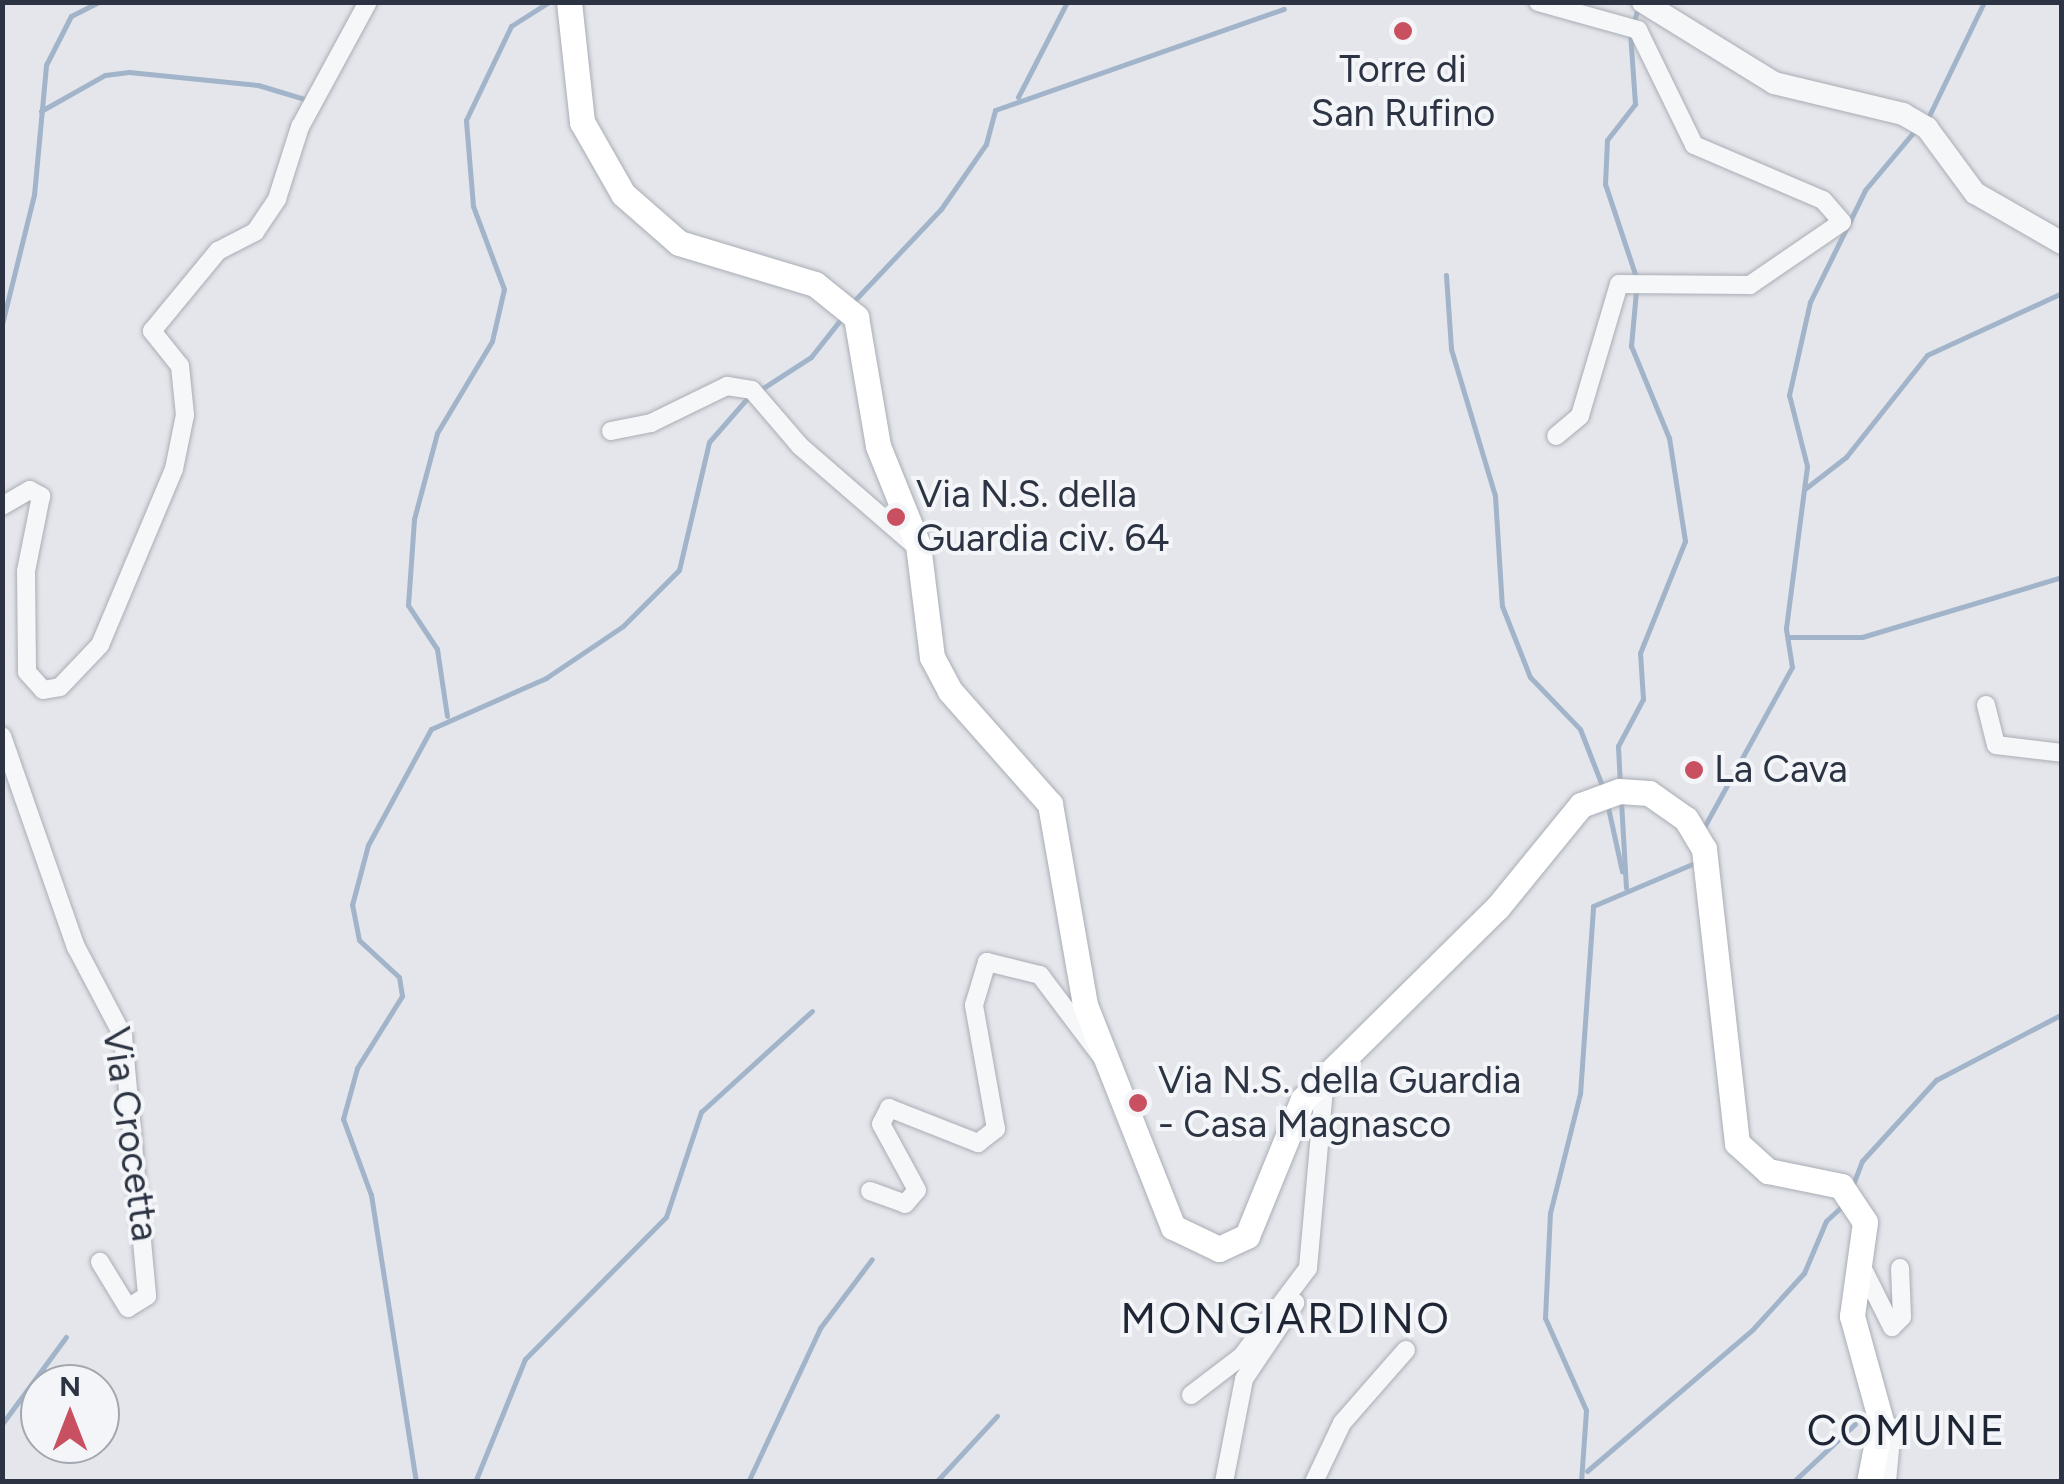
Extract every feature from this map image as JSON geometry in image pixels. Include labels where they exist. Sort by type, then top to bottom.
[{"type":"main road","points":[[569,2],[582,122],[623,194],[678,242],[815,284],[856,317],[878,446],[919,549],[924,624],[940,676],[1050,804],[1081,987],[1172,1226],[1219,1249],[1262,1218],[1290,1124],[1325,1076],[1497,908],[1571,813],[1604,794],[1649,793],[1686,819],[1704,849],[1737,1143],[1750,1163],[1824,1180],[1859,1202],[1860,1262],[1853,1336],[1881,1421],[1868,1482]]},
{"type":"street","points":[[2,506],[30,490],[42,496],[26,571],[27,672],[43,690],[60,687],[100,645],[174,469],[186,415],[180,366],[152,330],[160,313],[197,285],[218,250],[255,232],[278,200],[300,126],[368,2]]},
{"type":"street","points":[[1538,2],[1638,30],[1694,146],[1823,200],[1842,222],[1750,285],[1628,278],[1607,311],[1580,416],[1556,436]]},
{"type":"street","points":[[1655,4],[1774,83],[1916,122],[1975,193],[2062,243]]},
{"type":"street","points":[[611,430],[651,423],[727,386],[752,390],[800,446],[919,549]]},
{"type":"street","points":[[1986,705],[1996,745],[2062,754]]},
{"type":"street","name":"Via Crocetta","points":[[2,736],[76,947],[122,1036],[147,1296],[128,1308],[100,1262]]},
{"type":"street","points":[[870,1191],[905,1204],[917,1190],[881,1124],[889,1108],[978,1143],[996,1130],[974,1005],[987,962],[1040,975],[1107,1062]]},
{"type":"street","points":[[1224,1482],[1238,1395],[1313,1274],[1325,1076]]},
{"type":"street","points":[[1191,1396],[1242,1356],[1317,1243]]},
{"type":"street","points":[[1860,1262],[1892,1327],[1902,1318],[1900,1268]]},
{"type":"street","points":[[1314,1482],[1342,1424],[1406,1350]]},
{"type":"street","points":[[1881,1421],[1892,1428],[1888,1482]]},
{"type":"waterway","points":[[2,324],[34,195],[46,65],[71,16],[99,2]]},
{"type":"waterway","points":[[447,716],[437,649],[408,605],[414,519],[437,433],[492,341],[504,289],[473,206],[466,120],[511,26],[549,2]]},
{"type":"waterway","points":[[1018,97],[1067,2]]},
{"type":"waterway","points":[[1926,122],[1984,2]]},
{"type":"waterway","points":[[1620,785],[1618,746],[1643,699],[1640,653],[1685,541],[1669,438],[1631,346],[1637,280],[1605,184],[1607,140],[1635,104],[1630,33],[1638,8]]},
{"type":"waterway","points":[[853,302],[941,209],[986,144],[995,110],[1284,9]]},
{"type":"waterway","points":[[41,111],[105,75],[129,72],[258,85],[311,101]]},
{"type":"waterway","points":[[1703,829],[1792,667],[1786,628],[1807,466],[1789,395],[1810,302],[1865,190],[1917,128]]},
{"type":"waterway","points":[[1446,275],[1451,349],[1495,496],[1502,606],[1530,677],[1580,729],[1603,788]]},
{"type":"waterway","points":[[1806,488],[1846,457],[1927,355],[2062,293]]},
{"type":"waterway","points":[[760,390],[811,357],[844,315]]},
{"type":"waterway","points":[[416,1482],[371,1195],[343,1119],[357,1068],[402,996],[399,977],[359,940],[352,905],[368,845],[431,729],[546,678],[623,626],[679,570],[709,442],[750,395]]},
{"type":"waterway","points":[[1789,637],[1862,637],[2062,577]]},
{"type":"waterway","points":[[1621,801],[1626,888]]},
{"type":"waterway","points":[[1607,803],[1622,871]]},
{"type":"waterway","points":[[1581,1482],[1586,1410],[1545,1318],[1550,1213],[1580,1094],[1593,906],[1695,863]]},
{"type":"waterway","points":[[475,1482],[525,1359],[666,1217],[701,1112],[812,1011]]},
{"type":"waterway","points":[[1852,1187],[1862,1161],[1936,1080],[2062,1014]]},
{"type":"waterway","points":[[1587,1471],[1753,1329],[1804,1273],[1826,1221],[1842,1206]]},
{"type":"waterway","points":[[748,1482],[820,1328],[872,1259]]},
{"type":"waterway","points":[[2,1424],[66,1337]]},
{"type":"waterway","points":[[936,1482],[997,1416]]},
{"type":"waterway","points":[[1793,1482],[1855,1424]]},
{"type":"place","name":"Torre di San Rufino","points":[[1403,31]]},
{"type":"place","name":"Via N.S. della Guardia civ. 64","points":[[896,517]]},
{"type":"place","name":"La Cava","points":[[1694,770]]},
{"type":"place","name":"Via N.S. della Guardia - Casa Magnasco","points":[[1138,1103]]},
{"type":"district","name":"MONGIARDINO","points":[[1286,1319]]},
{"type":"district","name":"COMUNE","points":[[1907,1431]]}]
